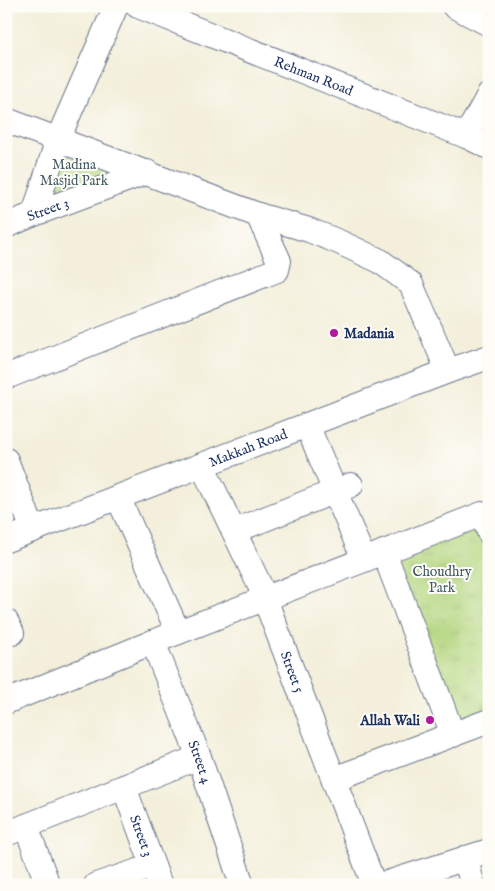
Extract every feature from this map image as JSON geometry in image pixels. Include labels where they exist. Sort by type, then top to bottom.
[{"type":"street","points":[[34,214],[58,140],[116,6]]},
{"type":"street","name":"Rehman Road","points":[[138,6],[466,136],[489,147]]},
{"type":"street","points":[[454,6],[489,24]]},
{"type":"street","points":[[466,136],[489,95]]},
{"type":"street","points":[[6,120],[258,215],[309,230],[380,261],[412,284],[448,371]]},
{"type":"street","name":"Street 3","points":[[6,226],[147,172]]},
{"type":"street","points":[[6,377],[277,270],[279,261],[258,215]]},
{"type":"street","name":"Makkah Road","points":[[6,540],[489,357]]},
{"type":"street","points":[[307,425],[343,488],[452,735]]},
{"type":"street","points":[[6,460],[33,530]]},
{"type":"street","name":"Street 5","points":[[202,465],[260,586],[374,885]]},
{"type":"street","points":[[234,531],[343,488]]},
{"type":"street","points":[[118,497],[178,632]]},
{"type":"street","points":[[6,702],[178,632],[482,514],[489,532]]},
{"type":"street","name":"Street 4","points":[[153,642],[199,757],[242,885]]},
{"type":"street","points":[[334,779],[489,721]]},
{"type":"street","points":[[48,885],[16,830],[199,757]]},
{"type":"street","name":"Street 3","points":[[124,787],[156,875]]},
{"type":"street","points":[[381,885],[489,851]]},
{"type":"street","points":[[465,858],[474,885]]},
{"type":"street","points":[[96,885],[156,875]]},
{"type":"green space","name":"Madina Masjid Park","points":[[58,139],[147,172],[34,214]]},
{"type":"green space","name":"Choudhry Park","points":[[482,514],[489,532],[489,721],[453,735],[384,552]]},
{"type":"place","name":"Madania","points":[[334,333]]},
{"type":"place","name":"Allah Wali","points":[[430,720]]}]
